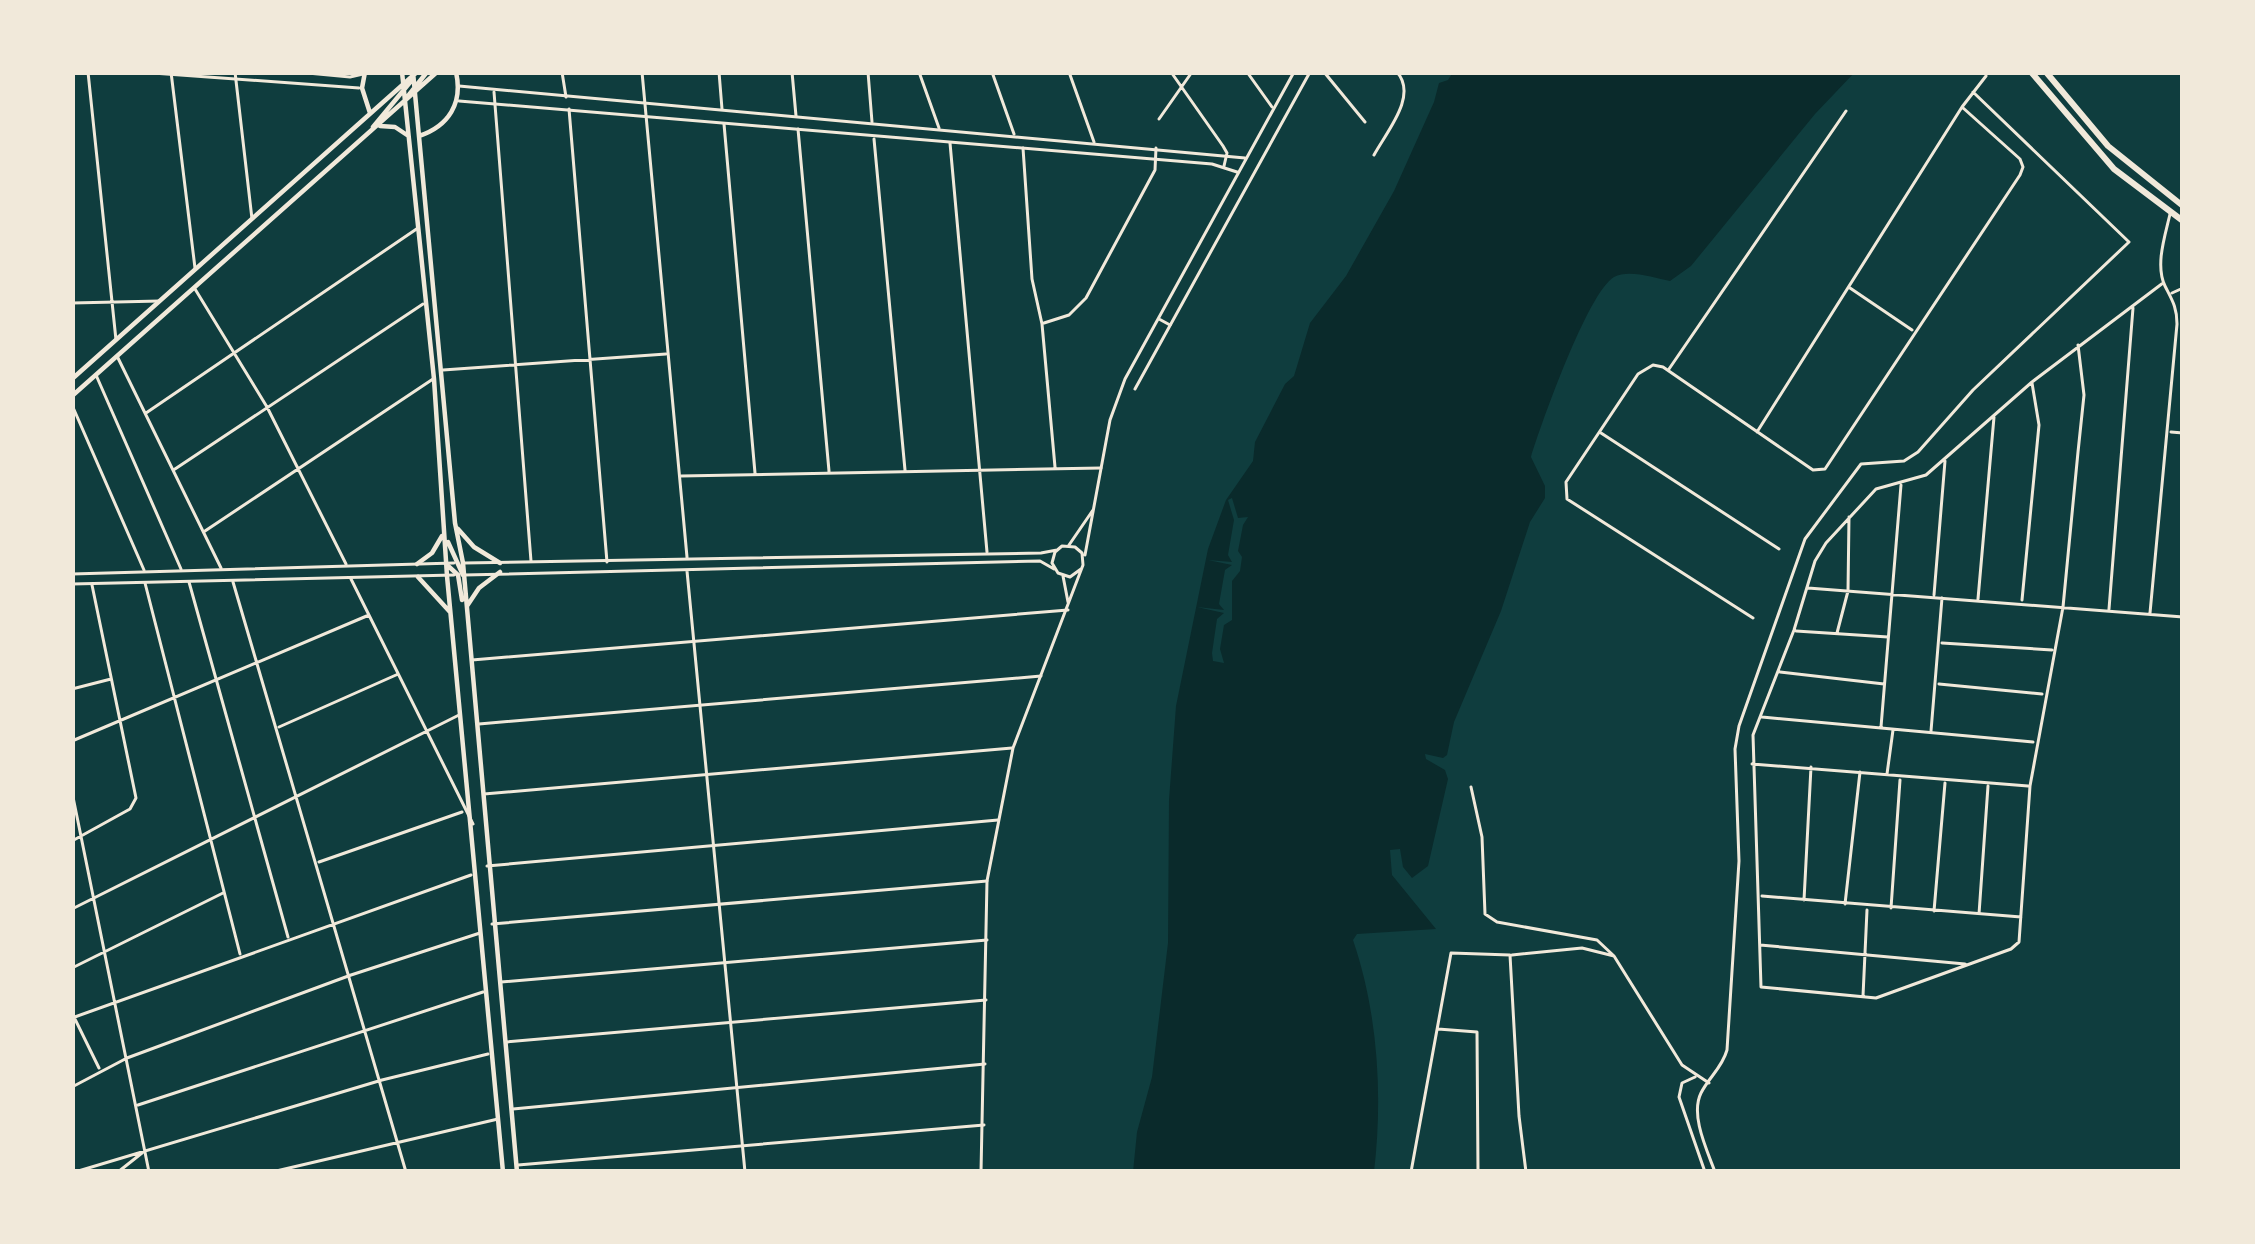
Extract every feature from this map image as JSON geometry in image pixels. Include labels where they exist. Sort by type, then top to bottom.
[{"type":"highway","points":[[2031,72],[2100,155],[2183,221]]},
{"type":"highway","points":[[2046,72],[2108,146],[2183,206]]},
{"type":"main road","points":[[402,72],[434,379],[447,576],[503,1172]]},
{"type":"main road","points":[[370,132],[405,102],[427,72]]},
{"type":"main road","points":[[414,89],[437,72]]},
{"type":"main road","points":[[419,136],[442,124],[457,101],[456,72]]},
{"type":"main road","points":[[365,73],[362,88],[370,114]]},
{"type":"main road","points":[[72,379],[414,73]]},
{"type":"main road","points":[[414,73],[517,1169]]},
{"type":"main road","points":[[72,396],[370,132],[404,93],[414,73]]},
{"type":"main road","points":[[380,126],[395,127],[410,137]]},
{"type":"main road","points":[[454,524],[473,547],[500,563]]},
{"type":"main road","points":[[445,525],[459,563]]},
{"type":"main road","points":[[417,564],[438,545],[445,525]]},
{"type":"main road","points":[[446,563],[460,575]]},
{"type":"main road","points":[[465,611],[478,588],[500,572]]},
{"type":"main road","points":[[418,577],[451,612]]},
{"type":"street","points":[[88,72],[116,342]]},
{"type":"street","points":[[139,72],[362,88]]},
{"type":"street","points":[[235,72],[252,221]]},
{"type":"street","points":[[297,72],[350,77],[365,73]]},
{"type":"street","points":[[562,72],[566,98]]},
{"type":"street","points":[[642,72],[687,559]]},
{"type":"street","points":[[719,72],[722,111]]},
{"type":"street","points":[[792,72],[796,118]]},
{"type":"street","points":[[868,72],[872,124]]},
{"type":"street","points":[[919,72],[939,130]]},
{"type":"street","points":[[992,72],[1014,135]]},
{"type":"street","points":[[1069,72],[1094,142]]},
{"type":"street","points":[[1172,72],[1226,153],[1224,166]]},
{"type":"street","points":[[1159,119],[1192,72]]},
{"type":"street","points":[[1247,72],[1274,109]]},
{"type":"street","points":[[981,1172],[987,881],[1012,748],[1082,566],[1110,420],[1124,379],[1294,72]]},
{"type":"street","points":[[1135,389],[1310,72]]},
{"type":"street","points":[[1324,72],[1365,122]]},
{"type":"street","points":[[1374,155],[1406,95],[1404,80],[1397,72]]},
{"type":"street","points":[[171,74],[196,270]]},
{"type":"street","points":[[1757,432],[1985,76]]},
{"type":"street","points":[[459,86],[1245,158]]},
{"type":"street","points":[[494,90],[532,562]]},
{"type":"street","points":[[1714,1172],[1697,1111],[1699,1095],[1725,1059],[1732,1000],[1739,861],[1735,749],[1804,539],[1861,464],[1904,460],[1918,452],[1973,390],[2129,242],[1973,92]]},
{"type":"street","points":[[555,107],[556,97]]},
{"type":"street","points":[[457,101],[1224,166],[1237,172]]},
{"type":"street","points":[[1753,618],[1568,499],[1566,482],[1644,368],[1654,365],[1813,470],[1826,469],[2023,166],[1962,106]]},
{"type":"street","points":[[569,109],[607,562]]},
{"type":"street","points":[[1668,370],[1846,111]]},
{"type":"street","points":[[750,124],[751,114]]},
{"type":"street","points":[[723,122],[755,475]]},
{"type":"street","points":[[799,128],[830,473]]},
{"type":"street","points":[[971,144],[975,133]]},
{"type":"street","points":[[874,135],[905,471]]},
{"type":"street","points":[[950,142],[988,554]]},
{"type":"street","points":[[1023,148],[1032,279],[1042,324],[1055,468]]},
{"type":"street","points":[[1042,324],[1069,315],[1086,298],[1155,170],[1156,148]]},
{"type":"street","points":[[2150,614],[2180,309],[2163,283],[2162,249],[2170,212]]},
{"type":"street","points":[[146,413],[419,227]]},
{"type":"street","points":[[2078,345],[2084,395],[2063,607],[2030,786],[2019,942],[1906,989],[1863,998],[1761,987],[1753,736],[1815,561],[1876,489],[1926,475],[2032,382],[2078,345],[2163,283]]},
{"type":"street","points":[[1849,287],[1915,332]]},
{"type":"street","points":[[2170,294],[2183,288]]},
{"type":"street","points":[[194,289],[267,407],[347,566]]},
{"type":"street","points":[[72,303],[160,301]]},
{"type":"street","points":[[175,469],[425,303]]},
{"type":"street","points":[[2109,609],[2133,307]]},
{"type":"street","points":[[1157,318],[1170,325]]},
{"type":"street","points":[[442,370],[666,354]]},
{"type":"street","points":[[117,356],[221,569]]},
{"type":"street","points":[[96,375],[182,571]]},
{"type":"street","points":[[205,531],[434,379]]},
{"type":"street","points":[[2022,604],[2039,425],[2032,382]]},
{"type":"street","points":[[72,405],[144,572]]},
{"type":"street","points":[[1978,600],[1994,413]]},
{"type":"street","points":[[1599,432],[1779,549]]},
{"type":"street","points":[[2169,432],[2183,434]]},
{"type":"street","points":[[1934,597],[1945,459]]},
{"type":"street","points":[[679,476],[1101,468]]},
{"type":"street","points":[[1881,728],[1901,483]]},
{"type":"street","points":[[72,574],[1057,550],[1069,545],[1096,503]]},
{"type":"street","points":[[1837,633],[1848,591],[1849,516]]},
{"type":"street","points":[[72,584],[1040,562],[1063,576],[1073,576],[1082,566],[1080,551],[1069,545]]},
{"type":"street","points":[[1054,569],[1057,550]]},
{"type":"street","points":[[687,570],[745,1172]]},
{"type":"street","points":[[1063,576],[1068,610]]},
{"type":"street","points":[[350,578],[473,824]]},
{"type":"street","points":[[188,581],[288,939]]},
{"type":"street","points":[[233,581],[406,1172]]},
{"type":"street","points":[[145,583],[241,956]]},
{"type":"street","points":[[72,841],[136,804],[92,584]]},
{"type":"street","points":[[1806,588],[2183,617]]},
{"type":"street","points":[[1930,733],[1942,598]]},
{"type":"street","points":[[470,661],[1068,610]]},
{"type":"street","points":[[72,741],[369,615]]},
{"type":"street","points":[[1794,630],[1889,637]]},
{"type":"street","points":[[1939,643],[2054,650]]},
{"type":"street","points":[[1778,671],[1885,684]]},
{"type":"street","points":[[277,728],[398,674]]},
{"type":"street","points":[[477,724],[1041,676]]},
{"type":"street","points":[[72,689],[112,679]]},
{"type":"street","points":[[1935,684],[2044,694]]},
{"type":"street","points":[[72,909],[461,715]]},
{"type":"street","points":[[1760,717],[2036,743]]},
{"type":"street","points":[[1887,776],[1893,730]]},
{"type":"street","points":[[482,794],[1012,748]]},
{"type":"street","points":[[1752,764],[2030,786]]},
{"type":"street","points":[[1804,902],[1810,767]]},
{"type":"street","points":[[1844,906],[1860,772]]},
{"type":"street","points":[[1891,910],[1900,777]]},
{"type":"street","points":[[1934,913],[1946,780]]},
{"type":"street","points":[[1979,916],[1988,783]]},
{"type":"street","points":[[1471,787],[1482,837],[1485,914],[1497,922],[1597,940],[1613,956],[1682,1065],[1709,1083]]},
{"type":"street","points":[[72,792],[148,1172]]},
{"type":"street","points":[[317,863],[464,811]]},
{"type":"street","points":[[487,866],[998,820]]},
{"type":"street","points":[[100,1070],[72,1016],[476,873]]},
{"type":"street","points":[[492,924],[987,881]]},
{"type":"street","points":[[72,968],[224,892]]},
{"type":"street","points":[[1760,896],[2023,917]]},
{"type":"street","points":[[1863,998],[1868,908]]},
{"type":"street","points":[[72,1087],[127,1058],[351,975],[481,933]]},
{"type":"street","points":[[499,982],[987,940]]},
{"type":"street","points":[[1760,945],[1967,964]]},
{"type":"street","points":[[1411,1172],[1451,952],[1510,955],[1582,948],[1613,956]]},
{"type":"street","points":[[1510,955],[1526,1172]]},
{"type":"street","points":[[136,1105],[487,991]]},
{"type":"street","points":[[504,1042],[986,1000]]},
{"type":"street","points":[[1437,1028],[1477,1033],[1478,1172]]},
{"type":"street","points":[[75,1172],[382,1080],[492,1053]]},
{"type":"street","points":[[511,1109],[985,1064]]},
{"type":"street","points":[[1697,1076],[1682,1083],[1679,1097],[1705,1172]]},
{"type":"street","points":[[272,1172],[499,1119]]},
{"type":"street","points":[[517,1169],[984,1125]]},
{"type":"street","points":[[118,1172],[143,1152]]},
{"type":"water","points":[[1453,72],[1855,72],[1691,266],[1670,281],[1634,274],[1614,277],[1591,307],[1566,360],[1531,457],[1545,486],[1545,498],[1530,522],[1501,611],[1454,722],[1447,755],[1425,754],[1445,770],[1448,779],[1428,866],[1412,878],[1403,867],[1400,849],[1390,850],[1392,875],[1436,929],[1357,934],[1353,940],[1368,996],[1376,1055],[1374,1172],[1133,1172],[1137,1132],[1152,1077],[1168,943],[1169,800],[1176,706],[1208,549],[1226,500],[1253,461],[1255,442],[1285,384],[1294,376],[1310,323],[1346,276],[1394,191],[1439,83]]},
{"type":"pier","points":[[1232,498],[1238,518],[1248,517],[1238,551],[1240,571],[1232,581],[1232,620],[1224,625],[1220,649],[1224,663],[1213,661],[1212,653],[1217,619],[1224,613],[1197,607],[1224,610],[1219,604],[1225,570],[1232,565],[1208,560],[1232,562],[1228,555],[1234,520],[1228,500]]}]
